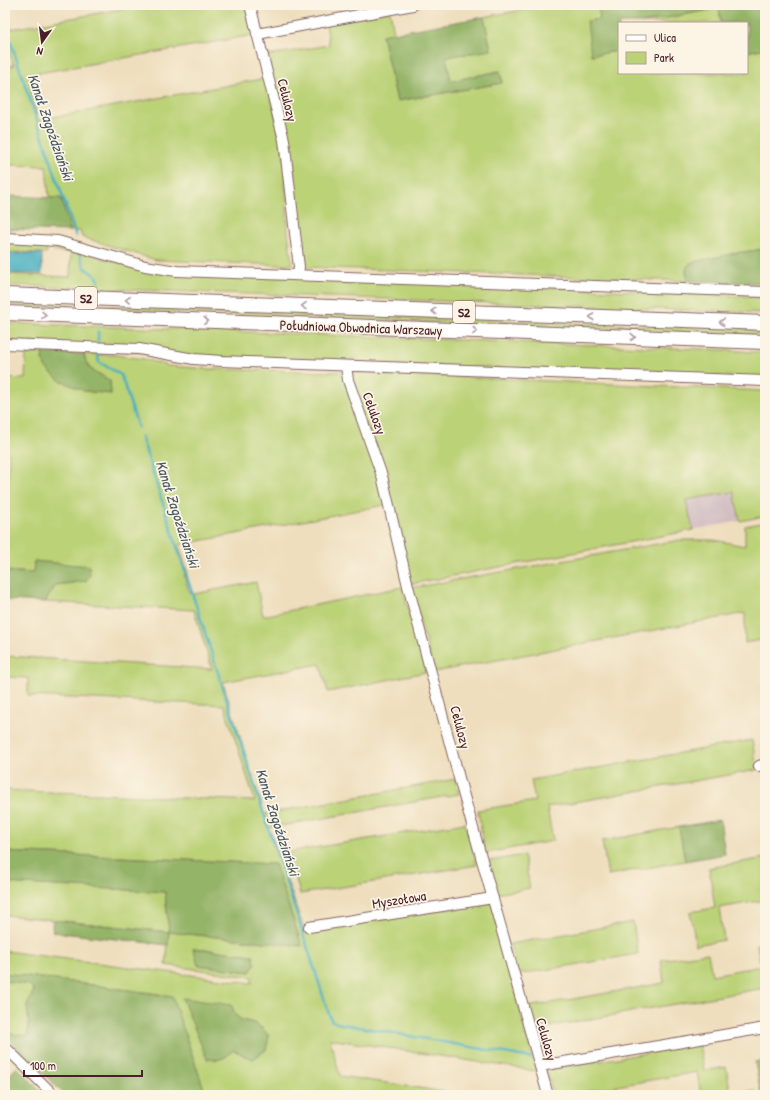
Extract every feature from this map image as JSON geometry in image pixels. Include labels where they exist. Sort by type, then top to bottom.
[{"type":"highway","name":"Południowa Obwodnica Warszawy","points":[[5,295],[765,323]]},
{"type":"highway","name":"Południowa Obwodnica Warszawy","points":[[5,313],[765,342]]},
{"type":"street","name":"Celulozy","points":[[250,5],[284,140],[299,267],[298,274]]},
{"type":"street","points":[[257,34],[413,5]]},
{"type":"street","points":[[5,238],[40,239],[71,244],[125,261],[160,269],[765,292]]},
{"type":"street","points":[[5,344],[139,349],[194,360],[765,381]]},
{"type":"street","name":"Celulozy","points":[[346,366],[348,380],[382,476],[408,586],[548,1095]]},
{"type":"street","name":"Myszołowa","points":[[309,927],[493,898]]},
{"type":"street","points":[[540,1063],[765,1028]]},
{"type":"street","points":[[5,1047],[54,1095]]},
{"type":"shaded area","points":[[734,492],[740,521],[693,530],[686,500]]},
{"type":"green space","points":[[144,5],[246,5],[254,35],[28,75],[38,120],[267,78],[285,160],[288,232],[292,264],[282,265],[156,260],[82,237],[80,231],[71,231],[61,199],[49,198],[46,166],[5,165],[5,65],[14,66],[5,39],[5,12],[11,29]]},
{"type":"green space","points":[[549,5],[598,5],[600,19],[588,21],[592,55],[618,51],[618,74],[748,74],[748,52],[765,48],[765,249],[735,253],[686,268],[687,281],[304,267],[266,56],[329,45],[326,23],[390,11],[394,33],[382,35],[397,101],[502,83],[500,71],[451,81],[446,57],[491,50],[484,17]]},
{"type":"green space","points":[[598,5],[765,5],[765,48],[748,52],[748,22],[721,22],[719,8],[646,22],[618,22],[618,51],[591,55],[587,21],[600,19]]},
{"type":"green space","points":[[719,8],[721,22],[646,22]]},
{"type":"green space","points":[[484,17],[491,50],[446,57],[451,81],[500,71],[502,83],[397,101],[382,35]]},
{"type":"green space","points":[[5,196],[61,198],[71,231],[5,229]]},
{"type":"green space","points":[[5,242],[46,244],[47,253],[5,252]]},
{"type":"green space","points":[[59,245],[140,269],[765,297],[765,313],[5,285],[5,274],[70,277],[71,253],[54,251],[56,246]]},
{"type":"green space","points":[[765,249],[765,283],[687,281],[686,268],[690,263],[735,253]]},
{"type":"green space","points":[[5,302],[765,330],[765,335],[5,306]]},
{"type":"green space","points":[[5,323],[727,350],[765,353],[765,378],[194,357],[5,340]]},
{"type":"green space","points":[[42,353],[45,367],[84,391],[111,394],[110,381],[87,365],[84,354],[115,355],[144,359],[169,366],[208,369],[343,372],[383,489],[385,505],[179,545],[188,574],[184,575],[189,592],[194,594],[256,582],[263,616],[402,587],[426,672],[328,692],[320,664],[223,682],[264,814],[456,779],[459,794],[269,828],[305,932],[487,902],[492,904],[536,1071],[330,1039],[340,1076],[466,1095],[206,1095],[172,996],[5,973],[5,951],[252,983],[252,977],[166,965],[169,932],[302,946],[275,864],[5,852],[5,790],[255,801],[224,705],[28,696],[28,678],[5,677],[5,656],[212,669],[194,610],[45,602],[56,585],[86,581],[34,562],[33,573],[5,571],[9,453],[5,453],[5,378],[25,379],[26,355]],"holes":[[[193,948],[253,955],[255,964],[250,972],[198,965]],[[231,1005],[236,1016],[242,1020],[254,1023],[263,1029],[269,1036],[266,1050],[246,1057],[238,1051],[233,1050],[221,1059],[207,1059]]]},
{"type":"green space","points":[[42,353],[84,354],[87,365],[110,381],[111,394],[84,391],[59,380],[45,367]]},
{"type":"green space","points":[[353,372],[765,391],[765,516],[740,521],[734,492],[686,500],[693,530],[411,584],[350,378]]},
{"type":"green space","points":[[765,522],[765,639],[745,643],[745,613],[434,672],[411,588],[680,540],[714,540],[745,546],[745,526]]},
{"type":"green space","points":[[34,561],[89,566],[90,575],[86,581],[56,585],[45,602],[5,600],[5,571],[33,573]]},
{"type":"green space","points":[[752,740],[757,770],[547,807],[553,841],[485,853],[478,810],[535,801],[531,780]]},
{"type":"green space","points":[[720,820],[725,854],[685,861],[679,827]]},
{"type":"green space","points":[[465,823],[477,865],[300,894],[289,852]]},
{"type":"green space","points":[[679,827],[685,861],[608,875],[602,841]]},
{"type":"green space","points":[[5,852],[275,864],[302,946],[169,932],[165,892],[5,883]]},
{"type":"green space","points":[[524,855],[530,888],[496,894],[488,865],[489,861]]},
{"type":"green space","points":[[765,858],[765,900],[719,908],[724,940],[696,945],[690,912],[715,908],[709,868]]},
{"type":"green space","points":[[5,883],[165,892],[169,932],[5,915]]},
{"type":"green space","points":[[53,920],[169,932],[168,945],[53,932],[52,926]]},
{"type":"green space","points":[[633,922],[638,954],[521,974],[515,971],[510,944]]},
{"type":"green space","points":[[765,943],[765,988],[535,1029],[527,1007],[664,983],[661,960],[708,953],[712,975],[761,966],[757,944]]},
{"type":"green space","points":[[193,948],[253,955],[255,964],[250,972],[198,965]]},
{"type":"green space","points":[[5,973],[172,996],[206,1095],[64,1094],[5,1036],[5,1033],[27,1036],[29,1025],[27,1006],[34,990],[30,985],[5,981]]},
{"type":"green space","points":[[5,981],[30,985],[34,990],[27,1006],[29,1025],[27,1037],[5,1033]]},
{"type":"green space","points":[[182,998],[231,1005],[236,1016],[242,1020],[254,1023],[263,1029],[269,1036],[266,1050],[253,1059],[233,1050],[222,1059],[207,1059]]},
{"type":"green space","points":[[699,1044],[704,1071],[726,1067],[731,1094],[755,1090],[755,1095],[701,1095],[697,1072],[566,1095],[553,1095],[547,1070]]},
{"type":"green space","points":[[765,1060],[765,1095],[761,1095],[755,1062]]},
{"type":"green space","points":[[17,1067],[44,1095],[5,1095],[5,1080]]},
{"type":"water","points":[[5,253],[42,254],[42,274],[5,273]]},
{"type":"waterway","name":"Kanał Zagoździański","points":[[5,25],[76,236]]},
{"type":"waterway","name":"Kanał Zagoździański","points":[[80,254],[84,267],[98,278],[99,283]]},
{"type":"waterway","name":"Kanał Zagoździański","points":[[98,331],[98,341]]},
{"type":"waterway","name":"Kanał Zagoździański","points":[[97,354],[99,362],[121,375],[138,427]]},
{"type":"waterway","name":"Kanał Zagoździański","points":[[141,436],[331,1020],[337,1023],[532,1058]]}]
